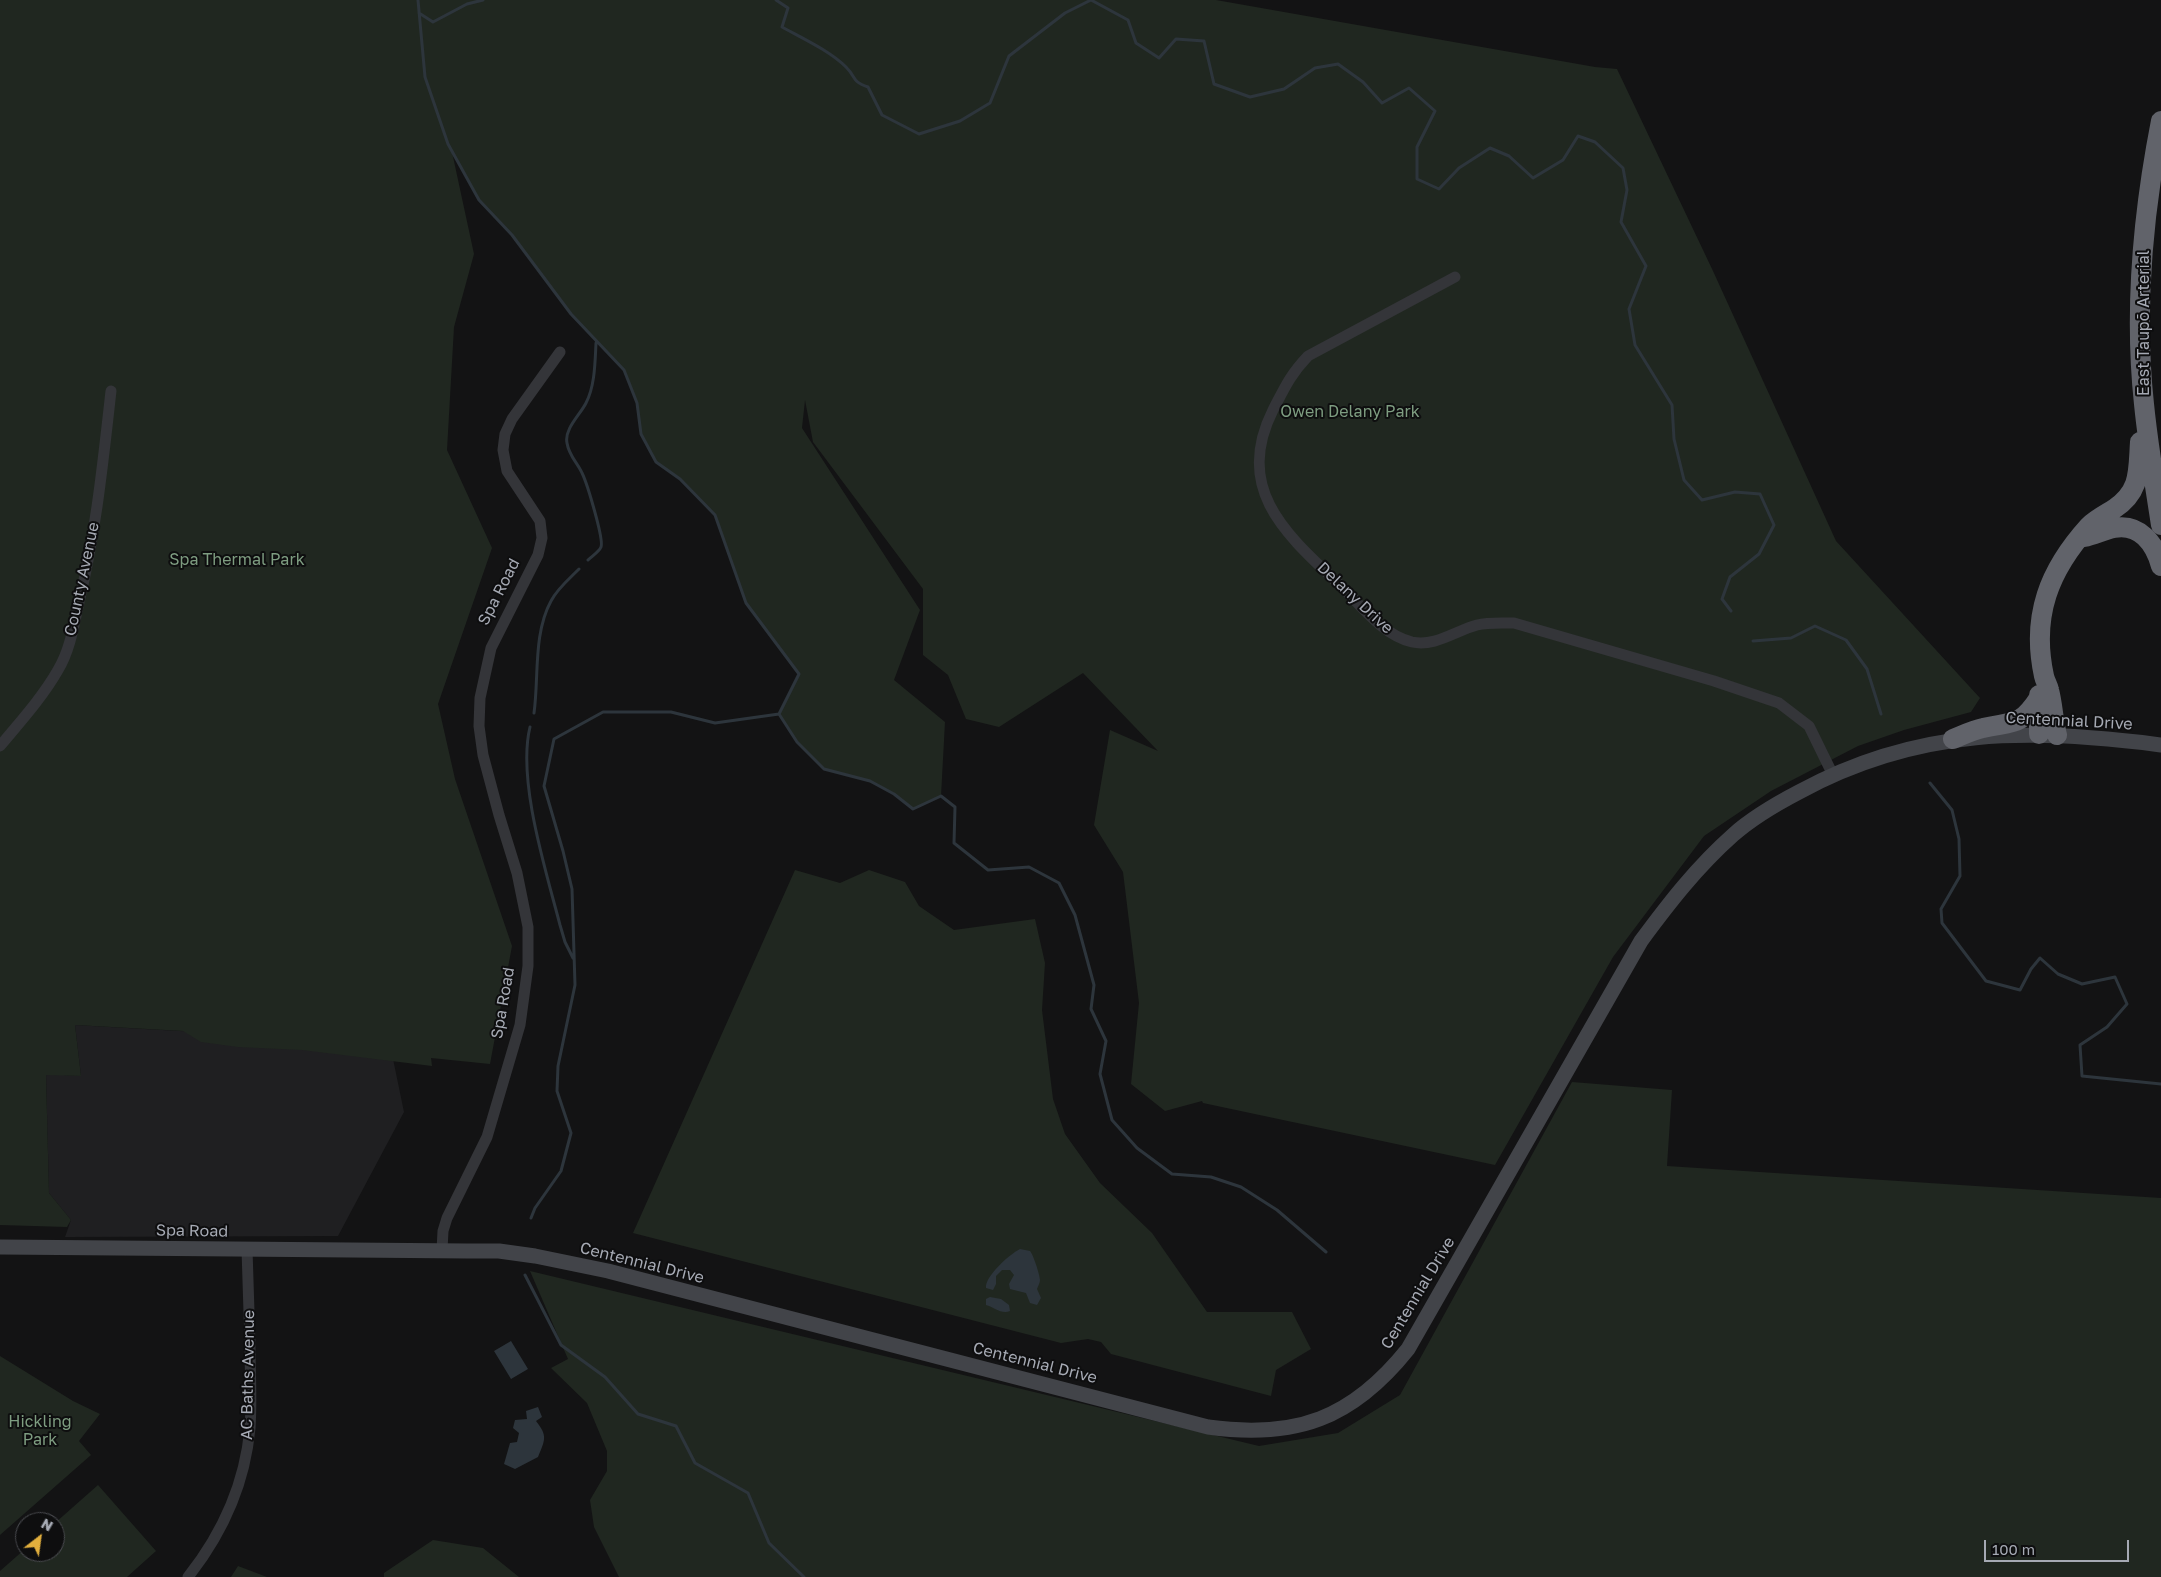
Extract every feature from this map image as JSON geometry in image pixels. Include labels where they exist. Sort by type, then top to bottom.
[{"type":"highway","name":"East Taupō Arterial","points":[[2161,121],[2151,178],[2144,251],[2141,322],[2144,403],[2161,525]]},
{"type":"highway","name":"East Taupō Arterial","points":[[2161,159],[2153,234],[2150,302],[2154,406],[2161,453]]},
{"type":"highway","points":[[2048,735],[2049,690],[2044,676],[2040,628],[2045,598],[2056,569],[2090,525],[2124,502],[2134,490],[2144,403]]},
{"type":"highway","points":[[2080,538],[2115,527],[2132,528],[2146,536],[2152,544],[2161,566]]},
{"type":"highway","points":[[2044,676],[2039,688],[2039,698],[2048,735]]},
{"type":"highway","points":[[1953,739],[1981,728],[2018,722],[2032,709],[2039,698]]},
{"type":"main road","name":"Centennial Drive","points":[[442,1250],[500,1252],[535,1256],[608,1271],[1208,1426],[1235,1430],[1264,1431],[1310,1423],[1333,1414],[1367,1393],[1391,1370],[1408,1349],[1625,966],[1641,941],[1680,889],[1710,856],[1734,834],[1783,801],[1833,775],[1886,755],[1953,739],[2005,734],[2048,735],[2161,745]]},
{"type":"main road","name":"Spa Road","points":[[0,1247],[442,1250]]},
{"type":"street","name":"Delany Drive","points":[[1454,277],[1308,356],[1292,373],[1268,420],[1258,454],[1261,479],[1272,512],[1291,538],[1375,620],[1397,637],[1414,642],[1435,642],[1482,624],[1514,623],[1714,681],[1778,703],[1800,718],[1808,726],[1833,775]]},
{"type":"street","name":"Spa Road","points":[[442,1250],[443,1231],[447,1218],[487,1137],[520,1025],[528,966],[528,927],[483,755],[479,726],[480,698],[491,648],[538,555],[542,538],[540,521],[507,471],[503,450],[505,434],[512,419],[560,352]]},
{"type":"street","name":"County Avenue","points":[[0,746],[33,706],[58,669],[70,640],[85,578],[99,499],[111,391]]},
{"type":"street","name":"AC Baths Avenue","points":[[188,1577],[214,1540],[226,1517],[239,1483],[248,1446],[251,1395],[247,1249]]},
{"type":"shaded area","points":[[75,1025],[233,1034],[392,1054],[404,1112],[338,1236],[65,1237],[71,1220],[49,1193],[46,1074],[81,1076]]},
{"type":"shaded area","points":[[1020,1249],[1030,1251],[1038,1269],[1040,1280],[1037,1289],[1041,1298],[1037,1305],[1030,1303],[1026,1293],[1010,1289],[1009,1284],[1014,1275],[1010,1270],[1002,1270],[996,1276],[996,1284],[993,1290],[986,1288],[989,1278],[994,1272],[1005,1260]]},
{"type":"shaded area","points":[[990,1297],[1001,1299],[1009,1305],[1010,1311],[1001,1311],[986,1305],[986,1299]]},
{"type":"shaded area","points":[[511,1341],[528,1369],[511,1379],[494,1351]]},
{"type":"shaded area","points":[[538,1407],[542,1417],[536,1421],[544,1434],[544,1438],[538,1457],[515,1469],[504,1464],[510,1443],[517,1442],[519,1433],[513,1428],[515,1420],[527,1419],[526,1411]]},
{"type":"green space","points":[[0,0],[1216,0],[1595,67],[1617,69],[1713,271],[1836,541],[1980,698],[1971,712],[1904,730],[1858,746],[1771,791],[1704,836],[1613,957],[1495,1165],[1203,1103],[1202,1101],[1165,1111],[1131,1084],[1139,1003],[1123,872],[1094,825],[1110,730],[1158,751],[1083,673],[999,727],[966,719],[948,675],[923,655],[923,589],[813,442],[805,400],[802,428],[920,610],[894,680],[945,722],[941,796],[913,809],[894,794],[870,781],[824,769],[797,742],[779,714],[798,674],[746,603],[715,515],[680,479],[656,462],[641,434],[637,403],[624,370],[571,314],[512,235],[479,200],[452,152],[474,254],[454,327],[447,450],[492,548],[438,704],[455,779],[512,946],[490,1064],[431,1058],[432,1066],[302,1050],[238,1047],[201,1042],[183,1031],[75,1025],[81,1076],[46,1075],[49,1193],[71,1220],[67,1227],[0,1225]]},
{"type":"green space","points":[[795,870],[840,883],[869,870],[905,882],[919,906],[954,930],[1035,919],[1045,963],[1042,1010],[1053,1099],[1065,1134],[1100,1183],[1152,1233],[1207,1312],[1292,1312],[1311,1349],[1276,1370],[1271,1396],[1111,1354],[1101,1342],[1088,1339],[1061,1343],[633,1233]]},
{"type":"green space","points":[[1572,1082],[1672,1090],[1667,1166],[2161,1198],[2161,1577],[619,1577],[594,1527],[590,1500],[607,1471],[607,1451],[587,1403],[551,1368],[568,1359],[530,1271],[1259,1446],[1338,1433],[1400,1395]]},
{"type":"green space","name":"Hickling Park","points":[[0,1356],[73,1401],[100,1414],[79,1441],[91,1455],[26,1512],[15,1512],[15,1522],[0,1535]]},
{"type":"green space","points":[[98,1485],[156,1551],[127,1577],[0,1577],[0,1571],[15,1558],[15,1562],[65,1562],[65,1514]]},
{"type":"green space","points":[[433,1540],[483,1548],[519,1577],[384,1577],[384,1573]]},
{"type":"green space","points":[[238,1566],[267,1577],[231,1577]]},
{"type":"waterway","points":[[418,0],[425,77],[448,144],[479,200],[512,235],[571,314],[624,370],[637,403],[641,434],[656,462],[680,479],[715,515],[746,603],[799,674],[779,714]]},
{"type":"waterway","points":[[419,13],[433,22],[467,4],[483,0]]},
{"type":"waterway","points":[[776,0],[788,8],[782,27],[816,45],[839,61],[856,81],[868,87],[882,115],[919,134],[960,121],[990,103],[1009,56],[1065,13],[1091,0],[1128,20],[1136,43],[1159,58],[1176,39],[1204,41],[1214,84],[1250,97],[1284,89],[1315,68],[1338,64],[1363,82],[1382,103],[1409,88],[1435,111],[1417,147],[1417,179],[1439,189],[1459,168],[1490,148],[1509,156],[1533,178],[1563,160],[1578,136],[1595,142],[1623,168],[1627,190],[1621,222],[1646,266],[1629,309],[1635,345],[1672,405],[1674,439],[1684,480],[1702,500],[1735,492],[1760,494],[1774,525],[1759,554],[1730,577],[1722,599],[1731,611]]},
{"type":"waterway","points":[[588,560],[601,547],[600,533],[588,488],[582,473],[569,452],[567,438],[570,427],[589,396],[594,374],[596,343]]},
{"type":"waterway","points":[[534,713],[539,642],[545,614],[556,592],[579,569]]},
{"type":"waterway","points":[[1753,641],[1791,638],[1815,626],[1846,640],[1867,669],[1881,714]]},
{"type":"waterway","points":[[531,1218],[535,1208],[561,1171],[571,1133],[557,1091],[558,1066],[575,985],[572,889],[544,786],[554,739],[603,712],[671,712],[715,723],[779,714]]},
{"type":"waterway","points":[[779,714],[797,742],[824,769],[870,781],[894,794],[913,809],[941,796],[955,807],[954,843],[988,870],[1029,867],[1059,883],[1075,915],[1094,985],[1091,1009],[1106,1041],[1100,1074],[1112,1120],[1137,1148],[1172,1174],[1211,1177],[1241,1187],[1277,1210],[1326,1252]]},
{"type":"waterway","points":[[530,727],[527,749],[527,773],[535,826],[560,925],[565,942],[573,958]]},
{"type":"waterway","points":[[1930,783],[1952,810],[1959,839],[1960,876],[1941,909],[1942,923],[1986,981],[2020,990],[2031,969],[2040,958],[2058,974],[2082,984],[2115,977],[2127,1004],[2107,1027],[2080,1045],[2082,1076],[2161,1084]]},
{"type":"waterway","points":[[525,1275],[561,1345],[605,1377],[638,1414],[676,1426],[695,1463],[748,1493],[769,1543],[804,1577]]},
{"type":"park label","name":"Owen Delany Park","points":[[1350,412]]},
{"type":"park label","name":"Spa Thermal Park","points":[[237,560]]}]
